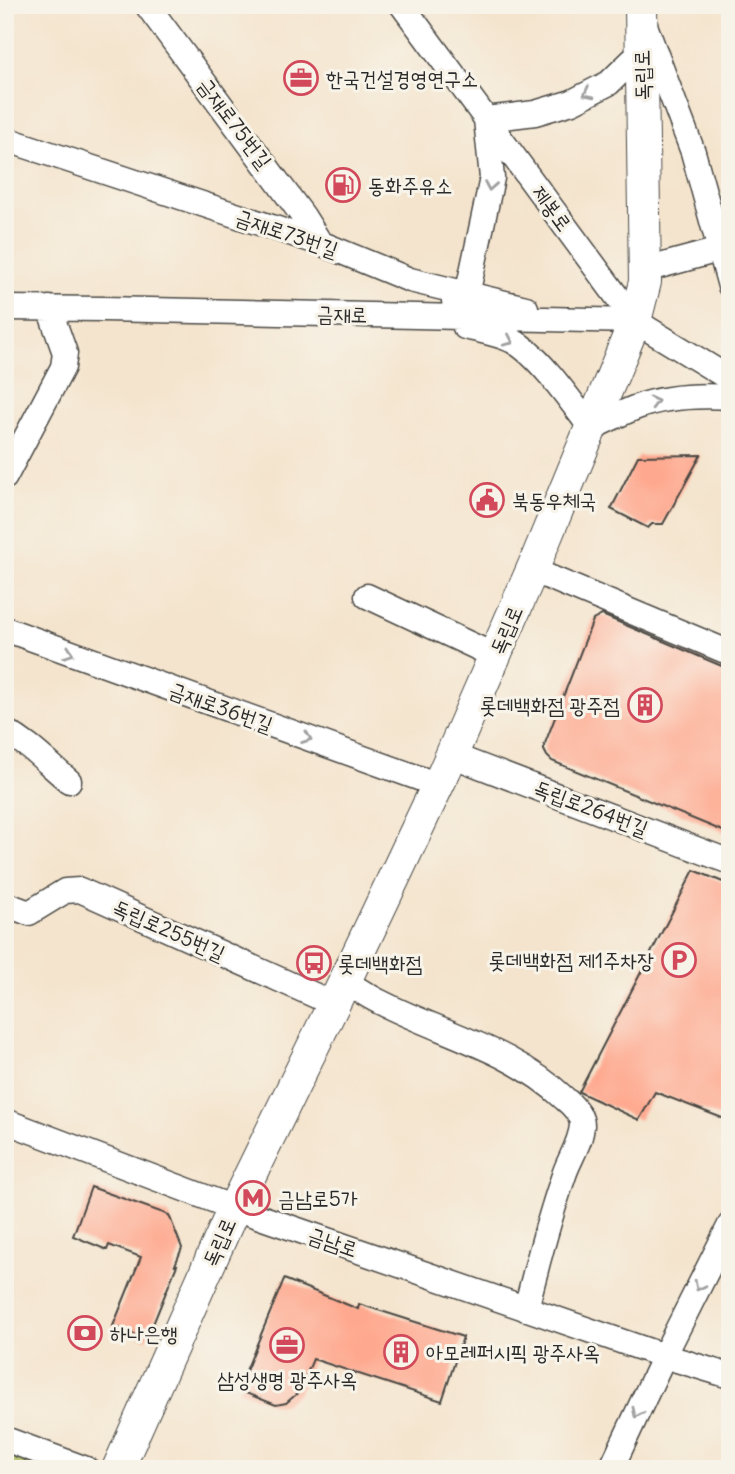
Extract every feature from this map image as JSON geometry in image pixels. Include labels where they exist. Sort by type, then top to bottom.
[{"type":"main road","name":"독립로","points":[[118,1469],[234,1208],[452,755],[635,321],[645,282],[641,10]]},
{"type":"street","name":"제봉로","points":[[402,5],[635,321],[730,379]]},
{"type":"street","name":"금재로75번길","points":[[152,7],[320,243]]},
{"type":"street","points":[[641,10],[725,248],[730,286]]},
{"type":"street","points":[[420,316],[451,303],[465,293],[469,286],[492,177],[486,119],[535,113],[572,102],[609,83],[642,52]]},
{"type":"street","name":"금재로73번길","points":[[5,139],[320,243],[410,280],[570,319]]},
{"type":"street","points":[[645,270],[725,248]]},
{"type":"street","name":"금재로","points":[[5,308],[635,321]]},
{"type":"street","points":[[8,472],[63,367],[65,353],[49,308]]},
{"type":"street","points":[[420,316],[491,333],[512,341],[539,363],[591,428],[639,406],[675,397],[730,397]]},
{"type":"street","points":[[534,565],[730,642]]},
{"type":"street","points":[[534,565],[730,653]]},
{"type":"street","points":[[367,596],[495,656]]},
{"type":"street","name":"금재로36번길","points":[[5,629],[438,785]]},
{"type":"street","points":[[5,731],[30,746],[69,781]]},
{"type":"street","name":"독립로264번길","points":[[452,755],[730,862]]},
{"type":"street","name":"독립로255번길","points":[[5,904],[29,913],[65,891],[80,890],[339,993]]},
{"type":"street","points":[[339,993],[381,1003],[480,1046],[549,1083],[577,1112],[582,1123],[578,1142],[565,1172],[526,1309]]},
{"type":"street","name":"금남로","points":[[5,1121],[234,1208],[664,1356],[730,1376]]},
{"type":"street","points":[[611,1469],[730,1225]]},
{"type":"street","points":[[5,1439],[86,1469]]},
{"type":"green space","points":[[5,1450],[56,1469],[5,1469]]},
{"type":"building","points":[[701,455],[663,524],[652,524],[648,528],[611,509],[638,456]]},
{"type":"building","name":"롯데백화점 광주점","points":[[602,615],[730,668],[730,834],[552,761],[547,756],[544,746],[593,620]]},
{"type":"building","name":"롯데백화점 제1주차장","points":[[694,870],[730,885],[730,1121],[655,1092],[639,1120],[579,1092]]},
{"type":"building","points":[[91,1187],[169,1215],[182,1248],[147,1339],[113,1326],[141,1257],[109,1245],[107,1250],[73,1236]]},
{"type":"building","points":[[284,1279],[358,1309],[359,1304],[463,1337],[442,1401],[313,1359],[299,1392],[286,1403],[276,1405],[238,1390]]},
{"type":"place","name":"한국건설경영연구소","points":[[301,78]]},
{"type":"place","name":"동화주유소","points":[[343,185]]},
{"type":"place","name":"북동우체국","points":[[487,500]]},
{"type":"place","name":"롯데백화점 광주점","points":[[645,705]]},
{"type":"place","name":"롯데백화점 제1주차장","points":[[679,960]]},
{"type":"place","name":"롯데백화점","points":[[314,963]]},
{"type":"place","name":"금남로5가","points":[[253,1198]]},
{"type":"place","name":"하나은행","points":[[85,1333]]},
{"type":"place","name":"삼성생명 광주사옥","points":[[287,1345]]},
{"type":"place","name":"아모레퍼시픽 광주사옥","points":[[401,1352]]}]
